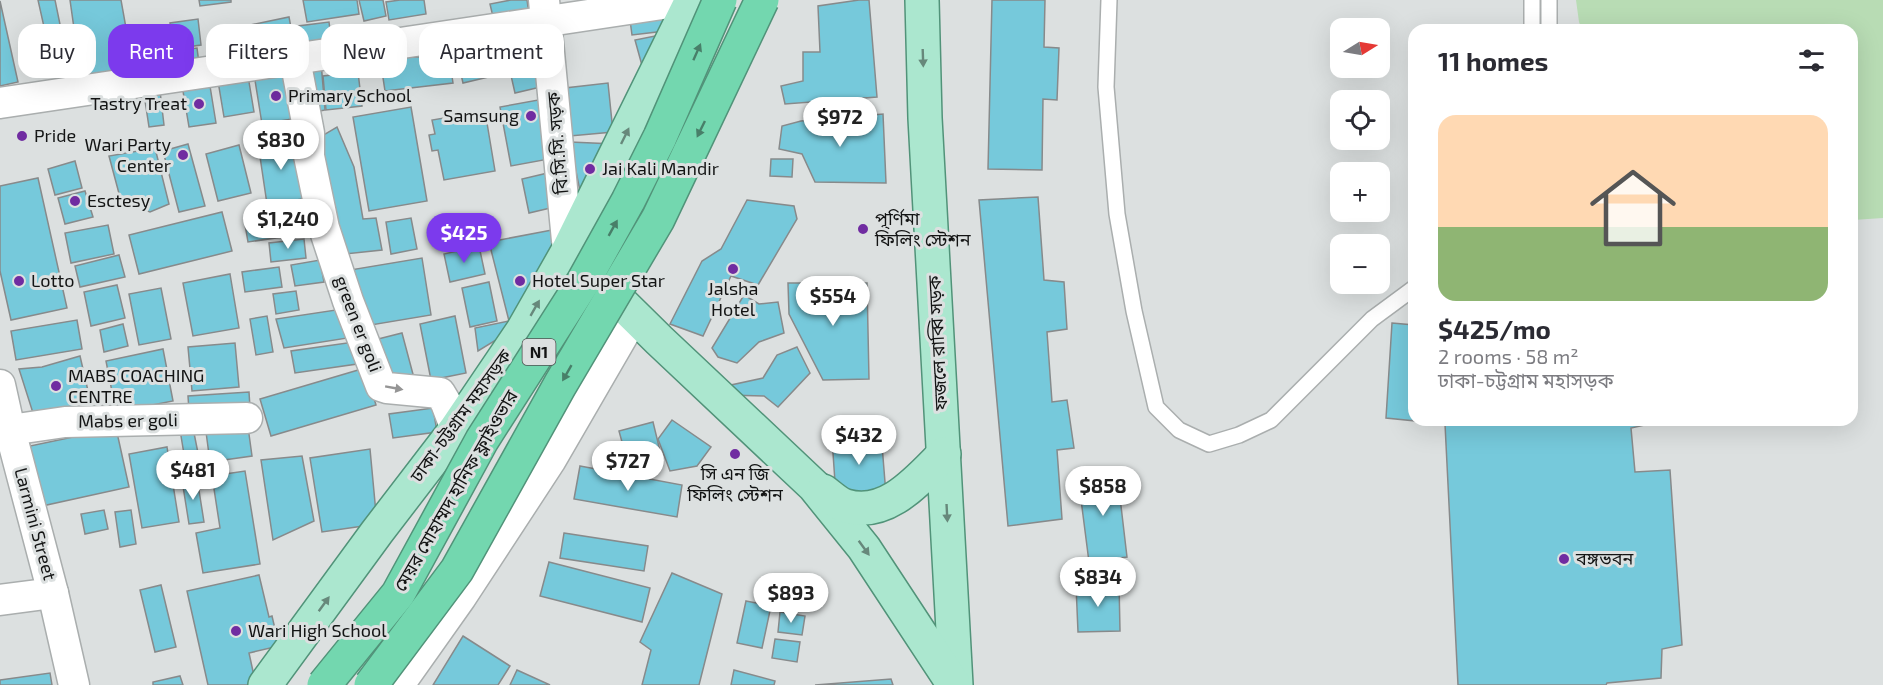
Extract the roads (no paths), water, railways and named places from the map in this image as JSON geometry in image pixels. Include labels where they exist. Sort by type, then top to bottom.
[{"type":"highway","name":"মেয়র মোহাম্মদ হানিফ ফ্লাইওভার","points":[[324,685],[398,594],[482,440],[583,282],[639,180],[720,0]]},
{"type":"highway","name":"মেয়র মোহাম্মদ হানিফ ফ্লাইওভার","points":[[371,685],[457,570],[658,219],[762,0]]},
{"type":"main road","name":"ঢাকা-চট্টগ্রাম মহাসড়ক","points":[[265,685],[377,531],[456,429],[523,330],[568,251],[691,0]]},
{"type":"main road","name":"ফজলে রাব্বি সড়ক","points":[[922,0],[925,118],[955,685]]},
{"type":"main road","points":[[568,251],[814,486],[864,548],[955,685]]},
{"type":"main road","points":[[814,486],[844,506],[860,508],[880,506],[917,481],[944,454]]},
{"type":"street","points":[[309,56],[545,11],[691,0]]},
{"type":"street","name":"বি.সি.সি. সড়ক","points":[[545,11],[568,251]]},
{"type":"street","points":[[0,103],[206,72]]},
{"type":"street","name":"green er goli","points":[[299,78],[309,134],[309,156],[324,228],[348,301],[381,386],[440,393],[456,429]]},
{"type":"street","points":[[397,685],[460,596],[549,460],[633,315]]},
{"type":"street","name":"Larmini Street","points":[[0,385],[74,685]]},
{"type":"street","name":"Mabs er goli","points":[[10,430],[65,422],[247,418]]},
{"type":"street","name":"Larmini Street","points":[[0,600],[53,593]]},
{"type":"lane","points":[[1109,0],[1106,87],[1117,214],[1134,311],[1156,407],[1179,430],[1209,444],[1239,435],[1271,420],[1372,319],[1408,292]]},
{"type":"lane","points":[[1532,0],[1532,24]]},
{"type":"lane","points":[[1549,0],[1549,24]]},
{"type":"place","name":"Primary School","points":[[276,96]]},
{"type":"place","name":"Tastry Treat","points":[[199,104]]},
{"type":"place","name":"Samsung","points":[[531,116]]},
{"type":"place","name":"Pride","points":[[22,136]]},
{"type":"place","name":"Wari Party Center","points":[[183,155]]},
{"type":"place","name":"Jai Kali Mandir","points":[[590,169]]},
{"type":"place","name":"Esctesy","points":[[75,201]]},
{"type":"place","name":"পূর্ণিমা ফিলিং স্টেশন","points":[[863,229]]},
{"type":"place","name":"Jalsha Hotel","points":[[733,269]]},
{"type":"place","name":"Lotto","points":[[19,281]]},
{"type":"place","name":"Hotel Super Star","points":[[520,281]]},
{"type":"place","name":"MABS COACHING CENTRE","points":[[56,386]]},
{"type":"place","name":"সি এন জি ফিলিং স্টেশন","points":[[735,454]]},
{"type":"place","name":"বঙ্গভবন","points":[[1564,559]]},
{"type":"place","name":"Wari High School","points":[[236,631]]}]
